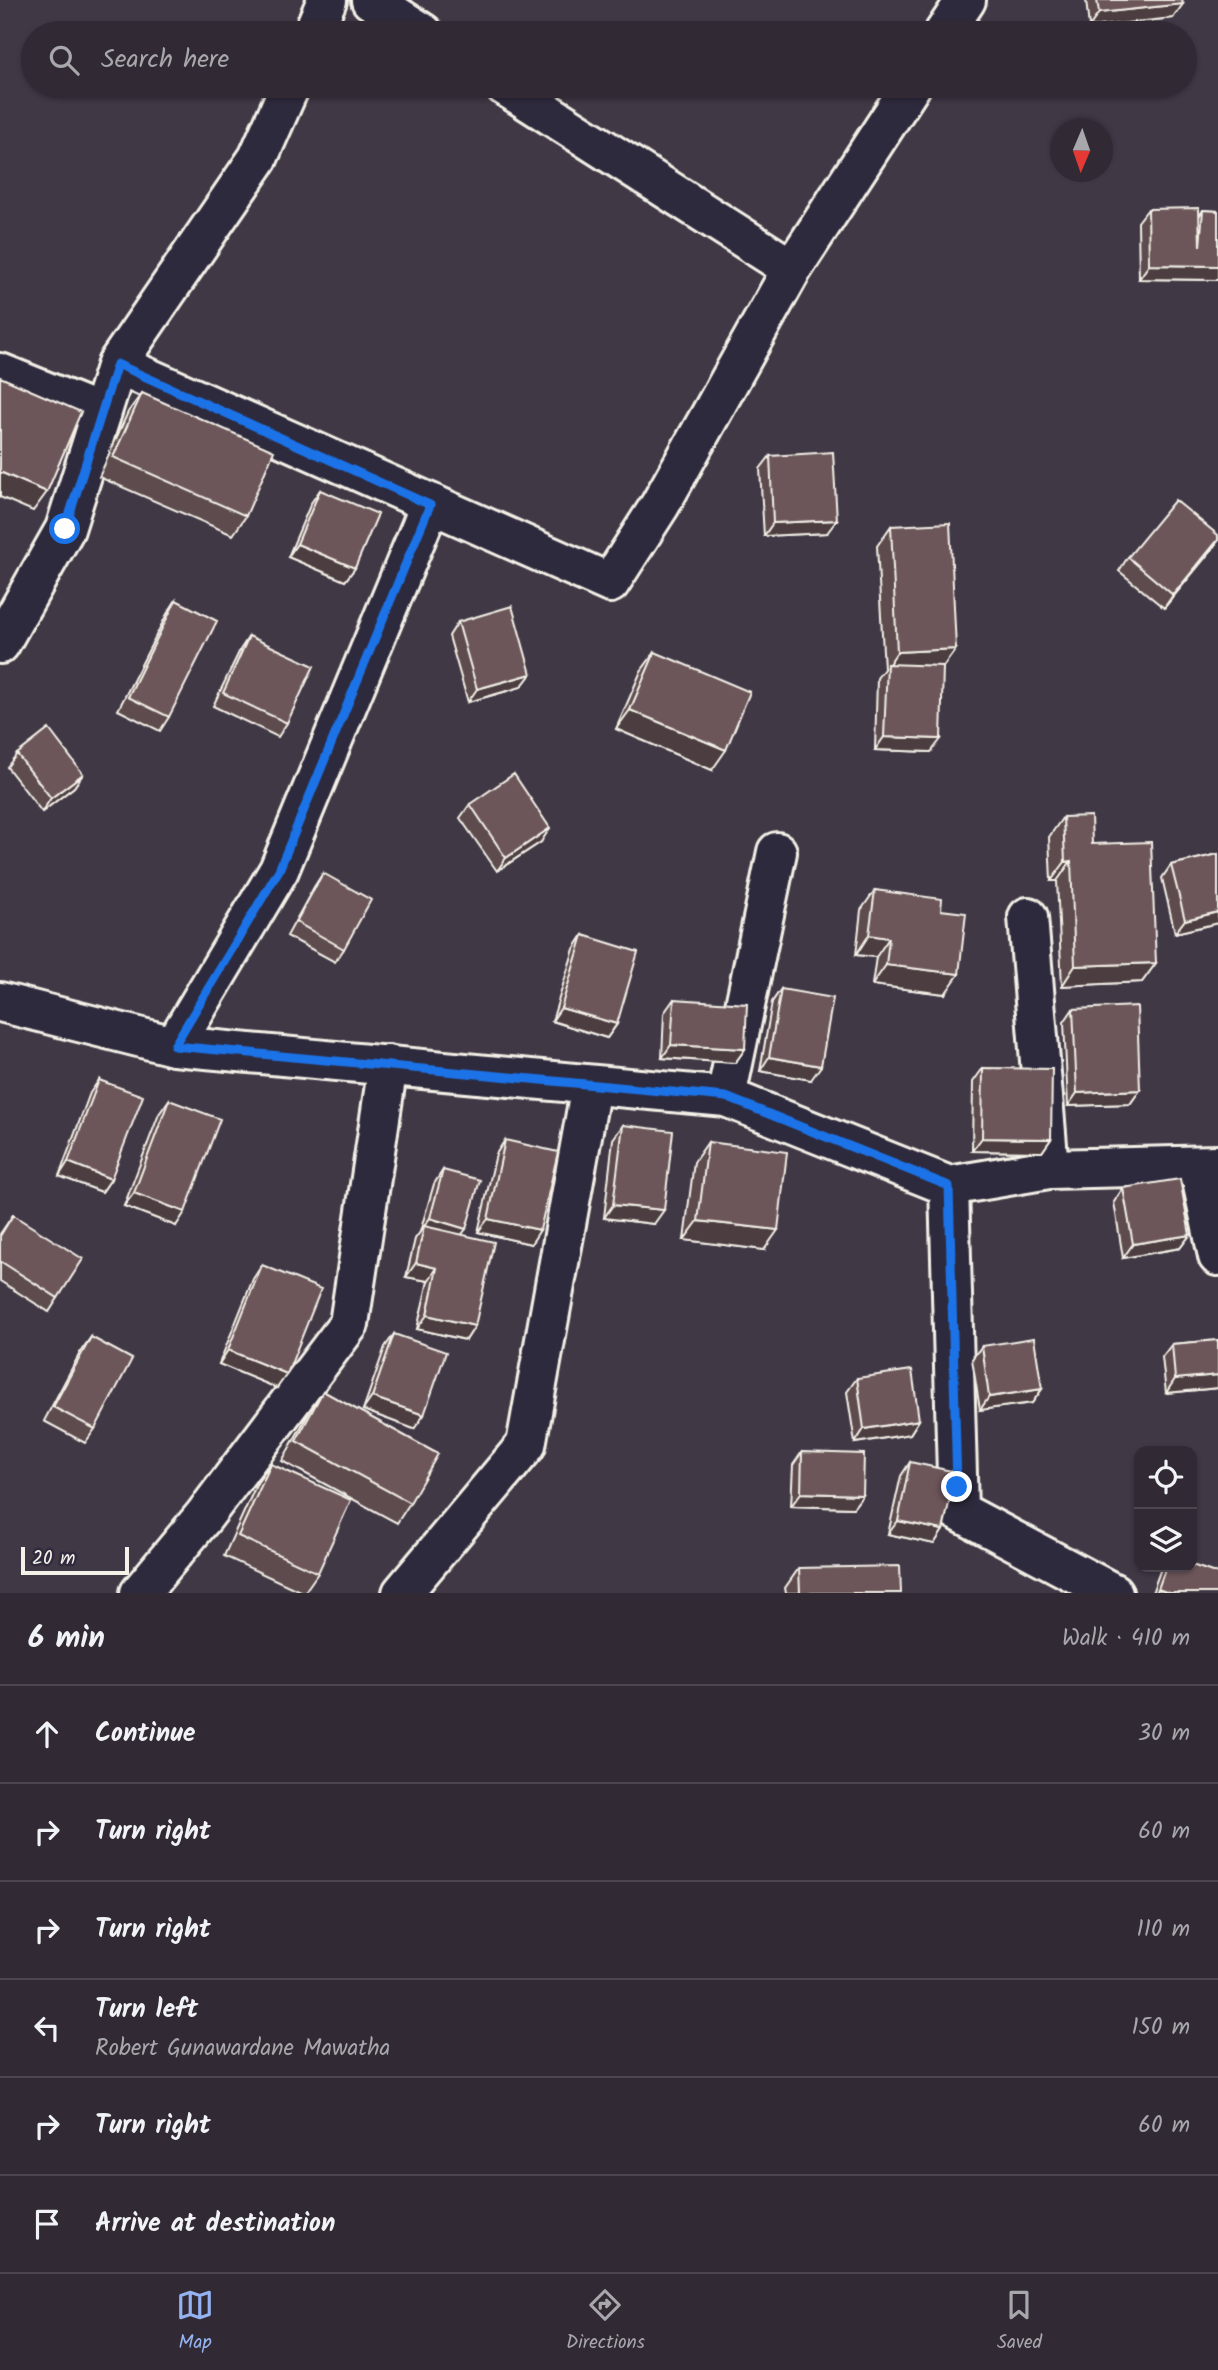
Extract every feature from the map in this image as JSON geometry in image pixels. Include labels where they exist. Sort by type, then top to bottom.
[{"type":"street","points":[[318,21],[327,0]]},
{"type":"street","points":[[371,0],[404,21]]},
{"type":"street","points":[[952,21],[966,0]]},
{"type":"street","points":[[0,644],[65,529],[99,413],[117,364],[258,158],[285,98]]},
{"type":"street","points":[[524,98],[792,269]]},
{"type":"street","points":[[117,364],[610,583],[660,505],[792,269],[903,98]]},
{"type":"street","points":[[0,373],[99,413]]},
{"type":"street","points":[[174,1046],[279,870],[430,505]]},
{"type":"street","points":[[726,1097],[777,852]]},
{"type":"street","points":[[1028,917],[1049,1170]]},
{"type":"street","points":[[0,1002],[174,1046],[726,1097],[949,1186],[1049,1170],[1208,1165],[1218,1256]]},
{"type":"street","points":[[140,1593],[204,1516],[349,1325],[388,1065]]},
{"type":"street","points":[[402,1593],[526,1445],[591,1086]]},
{"type":"street","points":[[949,1186],[958,1511],[1113,1593]]},
{"type":"building","points":[[1097,0],[1182,0],[1183,4],[1099,13]]},
{"type":"building","points":[[1199,208],[1200,246],[1203,210],[1218,211],[1218,266],[1149,265],[1148,209]]},
{"type":"building","points":[[0,377],[81,412],[47,492],[0,472]]},
{"type":"building","points":[[142,393],[274,451],[246,516],[113,457]]},
{"type":"building","points":[[833,452],[837,520],[773,523],[770,456]]},
{"type":"building","points":[[320,490],[378,514],[355,568],[297,544]]},
{"type":"building","points":[[1175,500],[1218,535],[1218,540],[1173,595],[1128,557]]},
{"type":"building","points":[[950,523],[956,649],[897,652],[891,526]]},
{"type":"building","points":[[176,600],[217,621],[169,717],[128,697]]},
{"type":"building","points":[[512,606],[531,674],[477,689],[458,622]]},
{"type":"building","points":[[249,636],[314,666],[287,723],[223,693]]},
{"type":"building","points":[[655,652],[750,692],[726,750],[630,710]]},
{"type":"building","points":[[887,664],[943,666],[941,739],[884,737]]},
{"type":"building","points":[[49,729],[83,774],[51,798],[17,754]]},
{"type":"building","points":[[514,774],[550,828],[506,858],[470,804]]},
{"type":"building","points":[[1091,816],[1092,844],[1151,842],[1156,963],[1075,966],[1071,861],[1065,862],[1063,817]]},
{"type":"building","points":[[1218,854],[1218,912],[1185,920],[1171,865]]},
{"type":"building","points":[[323,873],[371,900],[344,949],[296,922]]},
{"type":"building","points":[[875,890],[942,899],[941,910],[966,913],[959,974],[886,965],[889,938],[869,935]]},
{"type":"building","points":[[583,935],[638,952],[617,1024],[561,1008]]},
{"type":"building","points":[[781,989],[833,998],[821,1066],[769,1057]]},
{"type":"building","points":[[674,999],[747,1004],[745,1049],[671,1045]]},
{"type":"building","points":[[1137,1006],[1140,1090],[1077,1093],[1073,1009]]},
{"type":"building","points":[[983,1068],[1052,1069],[1051,1139],[982,1138]]},
{"type":"building","points":[[99,1080],[143,1096],[111,1179],[68,1162]]},
{"type":"building","points":[[169,1100],[220,1119],[185,1212],[134,1193]]},
{"type":"building","points":[[623,1125],[673,1131],[664,1210],[613,1205]]},
{"type":"building","points":[[505,1140],[558,1152],[540,1230],[488,1219]]},
{"type":"building","points":[[708,1142],[787,1152],[778,1230],[698,1221]]},
{"type":"building","points":[[443,1170],[480,1180],[466,1229],[430,1218]]},
{"type":"building","points":[[1180,1179],[1190,1235],[1133,1244],[1123,1188]]},
{"type":"building","points":[[13,1215],[83,1259],[58,1298],[0,1261],[0,1236]]},
{"type":"building","points":[[424,1226],[494,1242],[475,1326],[427,1315],[437,1268],[416,1263]]},
{"type":"building","points":[[262,1265],[321,1289],[287,1374],[228,1350]]},
{"type":"building","points":[[394,1334],[446,1352],[424,1415],[372,1397]]},
{"type":"building","points":[[91,1337],[132,1359],[95,1429],[53,1407]]},
{"type":"building","points":[[1034,1338],[1042,1389],[989,1397],[982,1346]]},
{"type":"building","points":[[1218,1340],[1218,1375],[1175,1379],[1172,1344]]},
{"type":"building","points":[[912,1370],[919,1420],[864,1429],[857,1378]]},
{"type":"building","points":[[323,1391],[438,1454],[410,1503],[296,1441]]},
{"type":"building","points":[[802,1452],[864,1454],[863,1495],[801,1493]]},
{"type":"building","points":[[910,1462],[956,1472],[943,1530],[898,1521]]},
{"type":"building","points":[[271,1464],[351,1500],[318,1573],[238,1536]]},
{"type":"building","points":[[900,1566],[901,1593],[800,1593],[799,1568]]},
{"type":"building","points":[[1197,1567],[1218,1574],[1218,1593],[1169,1593],[1158,1589],[1164,1572],[1197,1572]]},
{"type":"route","points":[[65,529],[99,413],[117,364],[430,505],[337,724],[279,870],[174,1046],[726,1097],[949,1186],[957,1487]]}]
